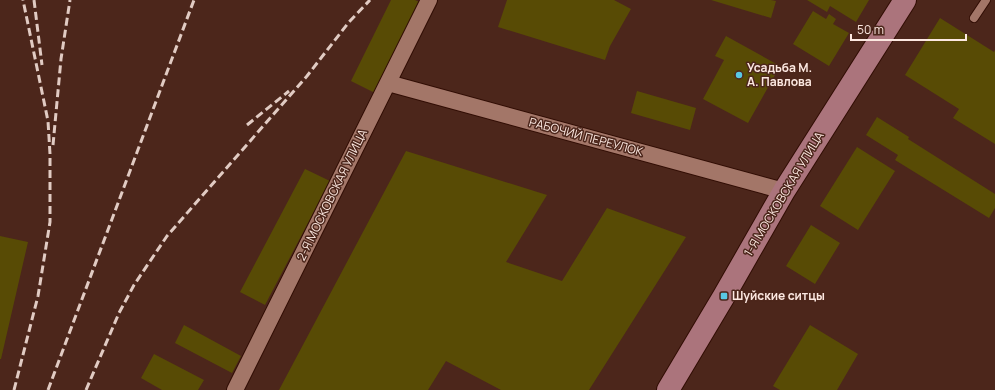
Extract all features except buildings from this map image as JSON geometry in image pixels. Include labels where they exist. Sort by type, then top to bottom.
[{"type":"main road","name":"1-Я МОСКОВСКАЯ УЛИЦА","points":[[668,390],[784,191],[905,0]]},
{"type":"street","name":"2-Я МОСКОВСКАЯ УЛИЦА","points":[[235,390],[429,0]]},
{"type":"street","name":"РАБОЧИЙ ПЕРЕУЛОК","points":[[388,83],[784,191]]},
{"type":"lane","points":[[974,18],[986,0]]},
{"type":"railway","points":[[14,390],[38,296],[50,222],[50,154],[48,121],[23,0]]},
{"type":"railway","points":[[34,0],[42,65]]},
{"type":"railway","points":[[53,145],[61,59],[70,0]]},
{"type":"railway","points":[[48,390],[194,0]]},
{"type":"railway","points":[[86,390],[119,313],[134,285],[167,236],[307,76],[349,22],[370,0]]},
{"type":"railway","points":[[247,125],[289,91]]},
{"type":"place","name":"Усадьба М. А. Павлова","points":[[739,75]]},
{"type":"place","name":"Шуйские ситцы","points":[[724,296]]}]
